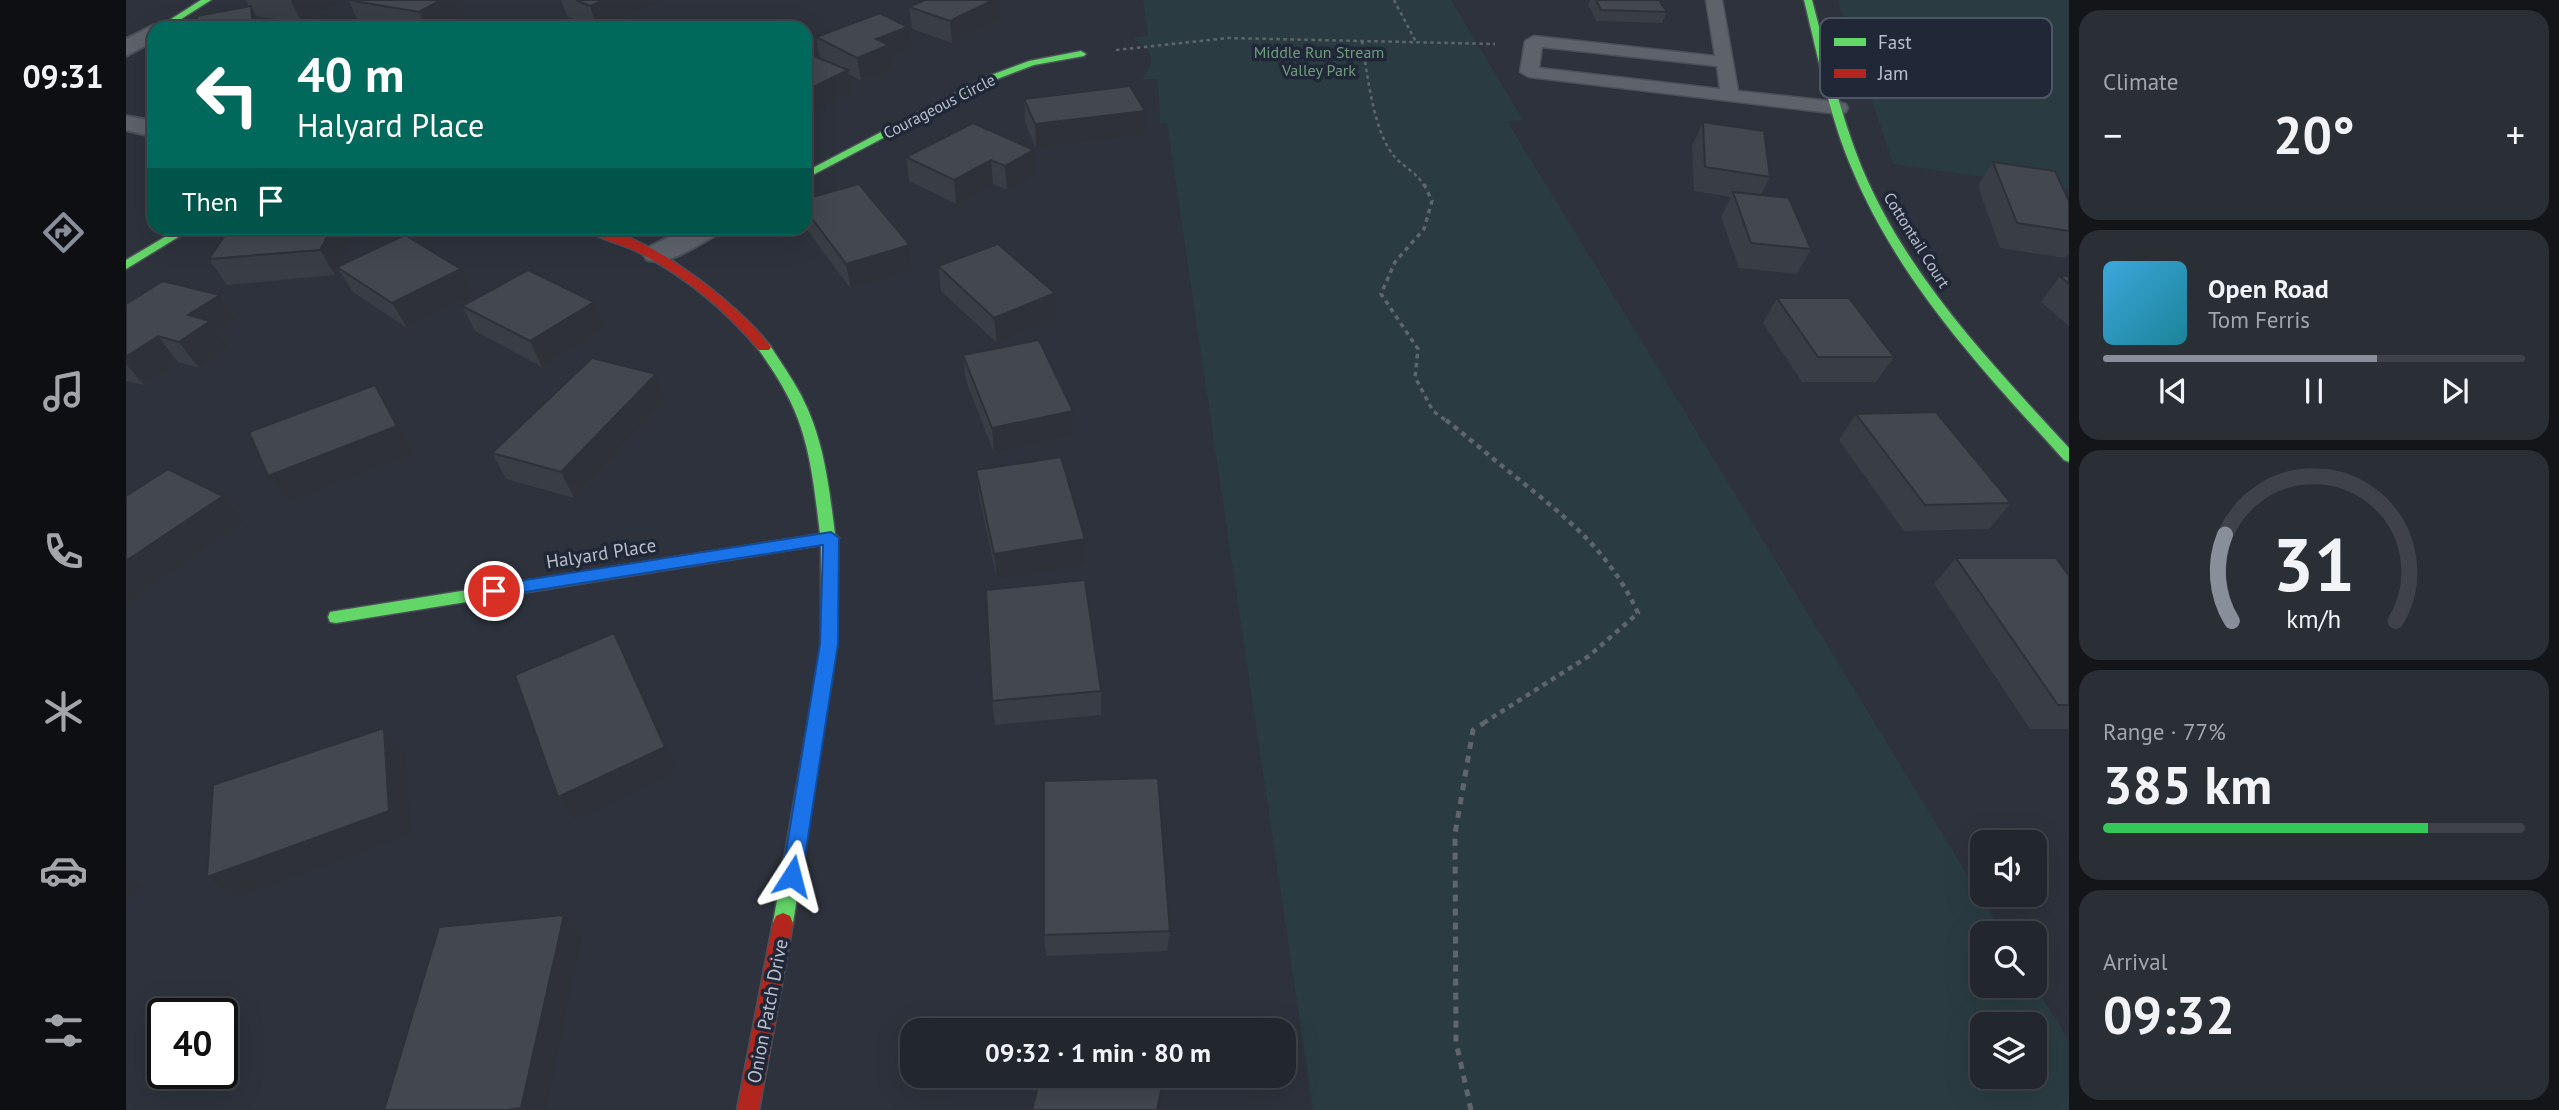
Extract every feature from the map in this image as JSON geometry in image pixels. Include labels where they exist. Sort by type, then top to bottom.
[{"type":"street","points":[[172,21],[207,0]]},
{"type":"street","name":"Cottontail Court","points":[[1808,0],[1820,42]]},
{"type":"street","points":[[126,49],[147,36]]},
{"type":"street","name":"Courageous Circle","points":[[812,172],[989,79],[1032,63],[1081,54]]},
{"type":"street","name":"Cottontail Court","points":[[1836,98],[1865,188],[1889,235],[1921,285],[2069,457]]},
{"type":"street","points":[[126,123],[147,128]]},
{"type":"street","points":[[126,265],[175,235]]},
{"type":"street","name":"Onion Patch Drive","points":[[608,235],[657,254],[684,271],[733,311],[762,342],[786,377],[804,411],[818,455],[831,538],[829,644],[788,901],[748,1110]]},
{"type":"street","points":[[657,254],[694,235]]},
{"type":"street","name":"Halyard Place","points":[[336,617],[831,538]]},
{"type":"lane","points":[[1714,0],[1730,96]]},
{"type":"lane","points":[[1725,62],[1534,41],[1529,72],[1839,108]]},
{"type":"path","points":[[1394,0],[1416,42]]},
{"type":"path","points":[[1081,54],[1228,38],[1491,44],[1533,49]]},
{"type":"path","points":[[1362,41],[1374,112],[1393,155],[1420,177],[1432,201],[1424,229],[1395,262],[1381,294],[1418,349],[1415,377],[1433,411],[1493,456],[1577,527],[1624,582],[1638,612],[1589,656],[1473,730],[1455,834],[1456,1041],[1471,1110]]},
{"type":"green space","name":"Middle Run Stream Valley Park","points":[[1143,0],[1451,0],[1523,120],[1507,121],[1970,879],[1970,907],[1987,907],[1996,921],[1970,921],[1970,998],[2043,998],[2069,1041],[2069,1110],[1313,1110],[1167,123],[1160,123],[1158,79],[1142,79],[1150,66],[1148,51],[1132,38],[1148,35]]},
{"type":"green space","points":[[1838,0],[2069,0],[2069,189],[1893,164],[1871,98],[2052,98],[2052,18],[1844,18]]},
{"type":"building","points":[[348,0],[441,0],[419,12]]},
{"type":"building","points":[[576,0],[604,0],[590,6]]},
{"type":"building","points":[[925,0],[993,0],[950,21],[909,7]]},
{"type":"building","points":[[1596,0],[1659,0],[1667,12],[1601,10]]},
{"type":"building","points":[[251,6],[252,21],[197,21],[197,16]]},
{"type":"building","points":[[880,13],[908,27],[876,39],[889,45],[857,58],[816,37]]},
{"type":"building","points":[[812,55],[848,70],[812,88]]},
{"type":"building","points":[[1130,86],[1145,111],[1035,124],[1024,99]]},
{"type":"building","points":[[1703,122],[1764,131],[1770,177],[1705,167]]},
{"type":"building","points":[[973,123],[1034,150],[1005,166],[991,160],[954,180],[906,157]]},
{"type":"building","points":[[1993,162],[2055,171],[2069,201],[2069,231],[2017,223]]},
{"type":"building","points":[[859,184],[910,245],[846,264],[812,218],[812,197]]},
{"type":"building","points":[[1733,192],[1789,198],[1811,249],[1751,243]]},
{"type":"building","points":[[225,235],[328,235],[320,250],[209,259]]},
{"type":"building","points":[[405,235],[461,269],[392,303],[337,267]]},
{"type":"building","points":[[998,244],[1055,293],[994,318],[938,266]]},
{"type":"building","points":[[528,270],[594,302],[530,341],[462,306]]},
{"type":"building","points":[[2060,276],[2069,276],[2069,284]]},
{"type":"building","points":[[163,281],[220,295],[188,315],[210,321],[179,342],[158,336],[126,357],[126,304]]},
{"type":"building","points":[[1777,298],[1849,298],[1894,357],[1818,357]]},
{"type":"building","points":[[1039,340],[1073,411],[992,428],[963,355]]},
{"type":"building","points":[[592,358],[656,374],[561,472],[492,453]]},
{"type":"building","points":[[375,385],[397,426],[268,476],[249,432]]},
{"type":"building","points":[[1936,412],[2011,503],[1925,505],[1856,414]]},
{"type":"building","points":[[1061,457],[1085,539],[994,554],[976,470]]},
{"type":"building","points":[[168,469],[223,496],[126,561],[126,496]]},
{"type":"building","points":[[1956,558],[2056,558],[2069,576],[2069,705],[2058,705]]},
{"type":"building","points":[[1085,580],[1101,691],[992,701],[986,590]]},
{"type":"building","points":[[614,633],[665,747],[558,797],[515,675]]},
{"type":"building","points":[[384,728],[389,811],[207,877],[213,785]]},
{"type":"building","points":[[1158,778],[1170,931],[1044,935],[1044,781]]},
{"type":"building","points":[[564,915],[521,1108],[384,1110],[439,927]]},
{"type":"building","points":[[1038,1088],[1162,1088],[1157,1110],[1032,1110]]},
{"type":"traffic: fast","points":[[172,21],[207,0]]},
{"type":"traffic: fast","points":[[1808,0],[1820,46]]},
{"type":"traffic: fast","points":[[812,172],[989,79],[1032,63],[1081,54]]},
{"type":"traffic: fast","points":[[1834,98],[1857,168],[1898,248],[1950,321],[2069,457]]},
{"type":"traffic: fast","points":[[126,265],[175,235]]},
{"type":"traffic: fast","points":[[764,347],[794,394],[809,429],[819,467],[829,546],[829,646],[783,923]]},
{"type":"traffic: fast","points":[[336,617],[831,538]]},
{"type":"traffic: jam","points":[[609,235],[640,248],[707,290],[746,326],[764,347]]},
{"type":"traffic: jam","points":[[748,1110],[783,923]]},
{"type":"route","points":[[494,591],[831,538],[829,644],[792,876]]}]
